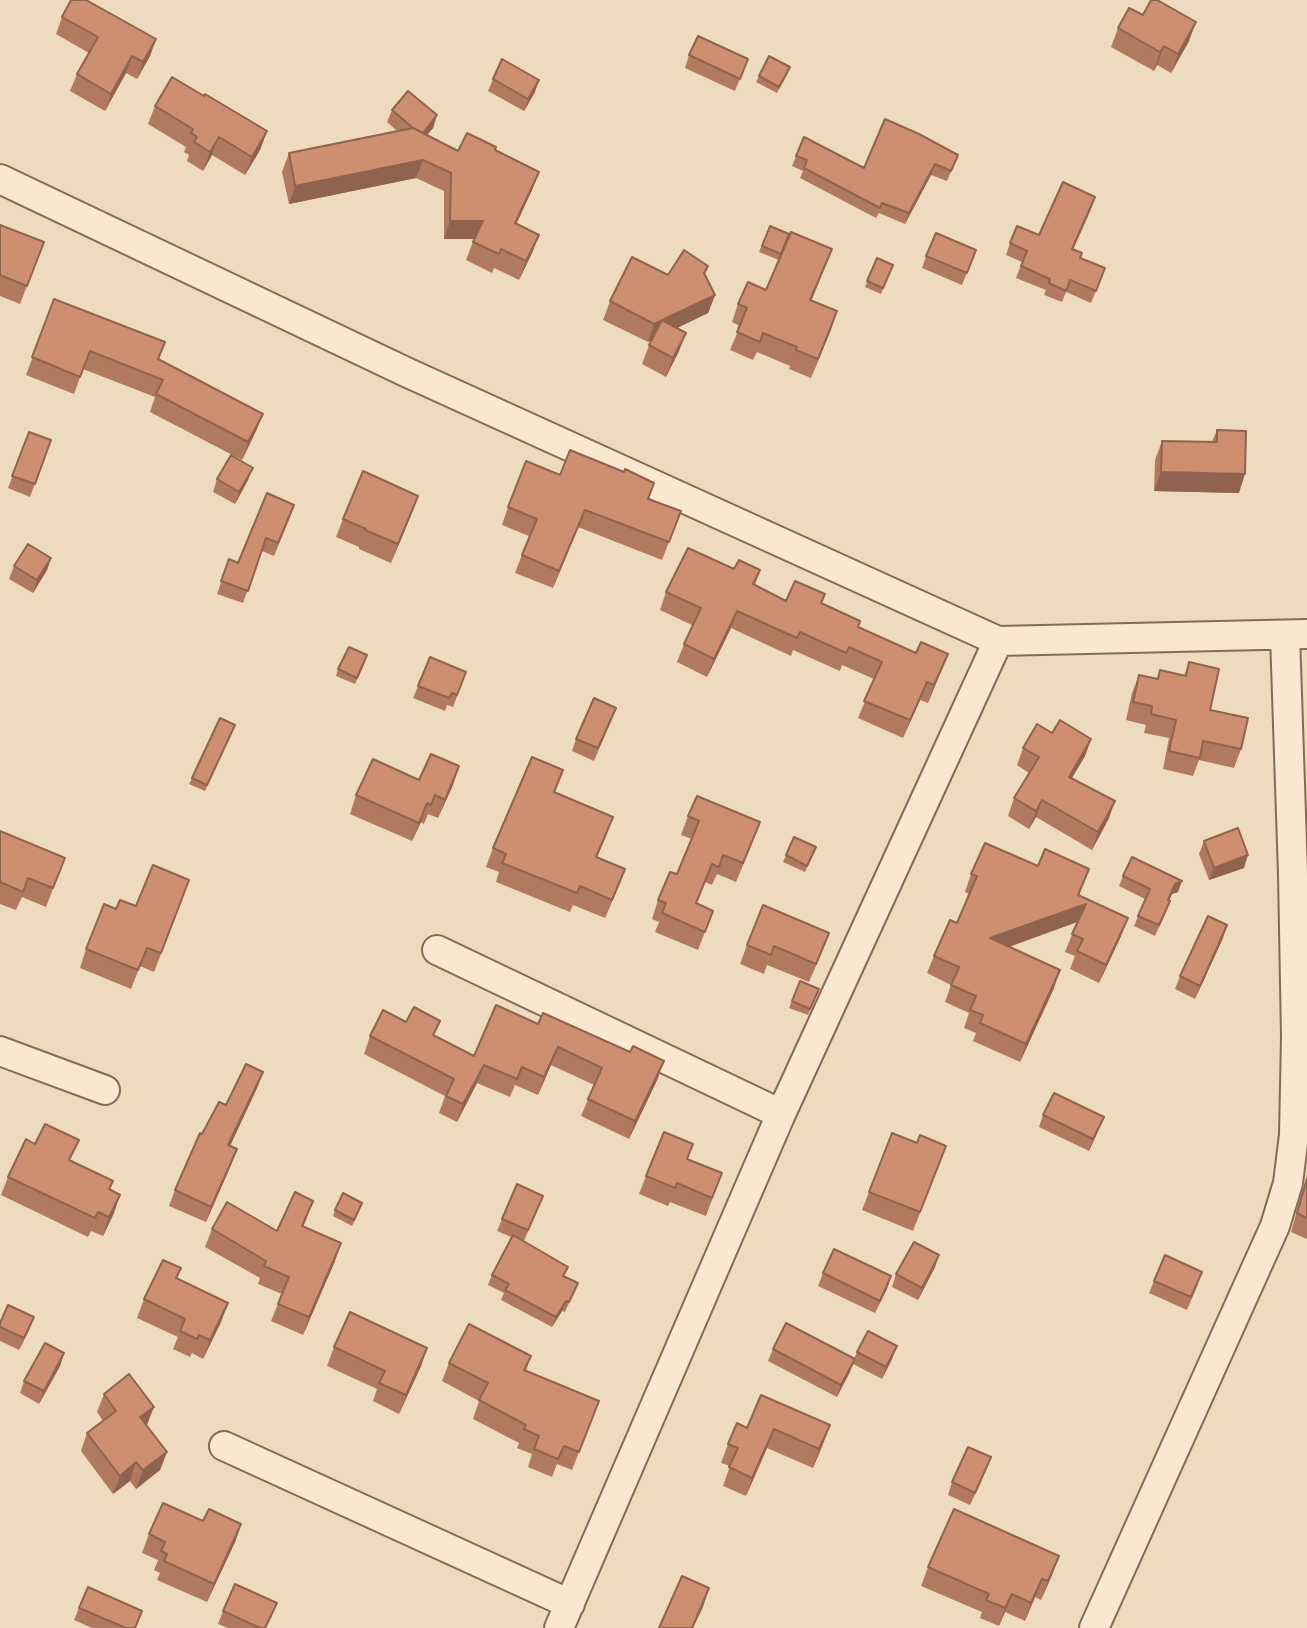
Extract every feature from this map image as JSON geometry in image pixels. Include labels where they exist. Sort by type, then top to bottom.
[{"type":"street","points":[[0,179],[406,372],[998,641],[1296,634],[1293,874],[1296,1037],[1294,1135],[1289,1183],[1275,1226],[1094,1628]]},
{"type":"street","points":[[224,1446],[564,1616],[781,1114],[998,641]]},
{"type":"street","points":[[437,950],[781,1114]]},
{"type":"street","points":[[0,1051],[105,1090]]},
{"type":"building","points":[[71,0],[86,0],[156,39],[143,62],[132,56],[111,94],[77,74],[98,37],[62,17]]},
{"type":"building","points":[[1151,0],[1157,0],[1196,22],[1178,54],[1164,46],[1160,52],[1118,28],[1129,8],[1143,15]]},
{"type":"building","points":[[698,36],[748,59],[740,79],[689,55]]},
{"type":"building","points":[[769,56],[790,67],[779,87],[759,76]]},
{"type":"building","points":[[502,59],[539,80],[528,99],[493,79]]},
{"type":"building","points":[[172,77],[267,131],[252,157],[219,137],[210,152],[194,142],[197,137],[191,133],[193,129],[155,106]]},
{"type":"building","points":[[408,91],[437,115],[423,133],[392,110]]},
{"type":"building","points":[[885,119],[958,155],[951,171],[935,164],[909,213],[882,203],[880,208],[804,168],[807,160],[796,156],[804,137],[864,168]]},
{"type":"building","points":[[413,128],[458,151],[467,133],[539,172],[515,223],[539,235],[526,261],[501,249],[499,254],[473,242],[483,221],[450,221],[451,173],[423,160],[295,186],[289,153]]},
{"type":"building","points":[[1063,182],[1095,197],[1072,249],[1082,253],[1080,258],[1105,268],[1096,291],[1070,280],[1066,291],[1049,283],[1050,279],[1021,266],[1027,251],[1010,243],[1017,226],[1039,235]]},
{"type":"building","points":[[0,225],[44,242],[27,286],[0,275]]},
{"type":"building","points":[[770,226],[789,234],[781,254],[762,246]]},
{"type":"building","points":[[791,232],[832,249],[810,300],[837,311],[818,359],[763,333],[760,342],[737,332],[747,308],[738,304],[748,282],[766,290]]},
{"type":"building","points":[[936,233],[976,250],[967,273],[926,256]]},
{"type":"building","points":[[684,250],[708,266],[704,273],[715,295],[654,324],[610,301],[632,257],[668,275]]},
{"type":"building","points":[[877,258],[893,265],[883,288],[867,281]]},
{"type":"building","points":[[54,299],[165,342],[158,359],[263,414],[248,442],[156,394],[163,380],[90,351],[80,377],[32,357]]},
{"type":"building","points":[[662,320],[686,333],[673,358],[649,345]]},
{"type":"building","points":[[1217,430],[1246,431],[1245,474],[1161,472],[1162,441],[1217,442]]},
{"type":"building","points":[[29,432],[51,440],[35,484],[12,476]]},
{"type":"building","points":[[570,450],[624,472],[625,469],[654,483],[648,499],[681,511],[669,542],[585,510],[559,571],[522,555],[537,519],[508,507],[526,461],[560,475]]},
{"type":"building","points":[[231,455],[253,468],[239,492],[217,479]]},
{"type":"building","points":[[363,471],[418,496],[398,544],[343,519]]},
{"type":"building","points":[[267,493],[294,505],[278,543],[266,538],[248,591],[221,581],[229,559],[238,563]]},
{"type":"building","points":[[28,544],[51,558],[37,580],[14,566]]},
{"type":"building","points":[[688,548],[734,569],[739,560],[760,570],[753,584],[786,601],[795,581],[825,594],[821,603],[860,621],[858,627],[916,653],[921,642],[948,654],[934,685],[927,682],[910,720],[864,701],[882,662],[849,647],[846,653],[800,632],[797,638],[737,611],[714,659],[684,644],[701,608],[666,592]]},
{"type":"building","points":[[349,647],[367,655],[357,678],[338,669]]},
{"type":"building","points":[[430,657],[466,672],[457,695],[452,693],[449,698],[418,686]]},
{"type":"building","points":[[1189,662],[1219,669],[1210,710],[1248,718],[1241,749],[1203,741],[1200,758],[1169,751],[1176,720],[1151,714],[1152,706],[1133,702],[1139,675],[1158,679],[1160,670],[1186,676]]},
{"type":"building","points":[[594,698],[616,708],[598,748],[576,739]]},
{"type":"building","points":[[220,718],[235,725],[207,785],[192,778]]},
{"type":"building","points":[[1060,720],[1091,739],[1069,777],[1115,801],[1098,832],[1042,800],[1036,811],[1014,798],[1039,757],[1023,748],[1037,724],[1052,733]]},
{"type":"building","points":[[431,754],[459,766],[445,800],[435,795],[431,805],[427,803],[419,823],[356,795],[373,759],[419,780]]},
{"type":"building","points":[[532,757],[563,770],[554,792],[613,817],[596,857],[625,869],[612,900],[580,886],[577,893],[502,863],[506,854],[493,848]]},
{"type":"building","points":[[697,796],[760,822],[743,863],[723,855],[719,867],[712,864],[696,903],[713,911],[705,932],[662,913],[666,903],[658,900],[670,872],[677,874],[699,821],[688,816]]},
{"type":"building","points":[[1238,828],[1248,855],[1214,868],[1204,841]]},
{"type":"building","points":[[0,831],[65,858],[53,888],[28,878],[23,892],[0,882]]},
{"type":"building","points":[[794,837],[816,847],[807,866],[786,855]]},
{"type":"building","points":[[985,843],[1038,866],[1045,849],[1089,869],[1078,895],[1128,918],[1106,965],[1077,951],[1083,939],[1072,934],[1086,904],[990,938],[1060,970],[1026,1044],[980,1023],[983,1015],[970,1010],[976,996],[951,985],[959,967],[934,956],[950,920],[957,923],[977,876],[971,874]]},
{"type":"building","points":[[1132,857],[1182,881],[1175,884],[1159,925],[1138,916],[1150,889],[1123,876]]},
{"type":"building","points":[[153,865],[189,880],[161,953],[147,948],[138,970],[86,949],[104,904],[116,909],[120,900],[136,906]]},
{"type":"building","points":[[763,905],[829,933],[816,964],[774,946],[771,955],[747,945]]},
{"type":"building","points":[[1208,916],[1227,925],[1200,986],[1180,976]]},
{"type":"building","points":[[800,981],[819,989],[810,1009],[792,1001]]},
{"type":"building","points":[[496,1005],[538,1024],[543,1013],[630,1052],[633,1046],[664,1061],[635,1121],[588,1099],[602,1068],[558,1047],[544,1077],[522,1067],[517,1079],[484,1065],[463,1104],[446,1096],[454,1079],[370,1036],[383,1010],[406,1022],[414,1007],[440,1021],[433,1035],[474,1056]]},
{"type":"building","points":[[246,1064],[263,1072],[228,1145],[237,1149],[211,1207],[175,1190],[200,1133],[202,1134],[219,1102],[226,1105]]},
{"type":"building","points":[[1054,1093],[1104,1117],[1093,1139],[1043,1115]]},
{"type":"building","points":[[45,1124],[79,1140],[69,1160],[113,1181],[109,1189],[120,1195],[109,1217],[98,1212],[95,1218],[8,1177],[26,1139],[35,1144]]},
{"type":"building","points":[[664,1132],[693,1144],[687,1159],[722,1173],[712,1198],[677,1183],[675,1188],[646,1176]]},
{"type":"building","points":[[892,1133],[917,1143],[920,1135],[946,1146],[920,1212],[869,1192]]},
{"type":"building","points":[[1307,1179],[1307,1218],[1297,1213]]},
{"type":"building","points":[[517,1184],[543,1196],[528,1230],[502,1219]]},
{"type":"building","points":[[295,1192],[313,1201],[302,1226],[341,1243],[309,1317],[278,1304],[289,1277],[264,1266],[266,1261],[212,1229],[227,1202],[277,1231]]},
{"type":"building","points":[[343,1193],[362,1203],[354,1220],[335,1210]]},
{"type":"building","points":[[513,1235],[568,1267],[563,1276],[578,1283],[569,1302],[566,1301],[556,1317],[505,1290],[509,1284],[492,1275]]},
{"type":"building","points":[[914,1242],[939,1255],[922,1288],[896,1274]]},
{"type":"building","points":[[834,1249],[891,1276],[880,1301],[823,1273]]},
{"type":"building","points":[[1165,1255],[1202,1272],[1191,1297],[1154,1281]]},
{"type":"building","points":[[163,1260],[181,1268],[176,1278],[228,1303],[210,1340],[199,1335],[197,1339],[180,1331],[185,1319],[144,1299]]},
{"type":"building","points":[[8,1305],[34,1317],[24,1338],[0,1327]]},
{"type":"building","points":[[350,1312],[427,1348],[406,1395],[379,1383],[385,1371],[334,1347]]},
{"type":"building","points":[[786,1323],[855,1359],[841,1385],[773,1349]]},
{"type":"building","points":[[469,1324],[531,1356],[524,1370],[599,1401],[579,1452],[564,1446],[558,1459],[534,1449],[539,1436],[524,1429],[526,1425],[479,1400],[488,1383],[449,1363]]},
{"type":"building","points":[[868,1331],[897,1346],[886,1367],[857,1352]]},
{"type":"building","points":[[45,1343],[64,1353],[44,1391],[24,1381]]},
{"type":"building","points":[[129,1374],[154,1407],[140,1417],[167,1452],[143,1470],[136,1462],[120,1476],[87,1433],[116,1411],[104,1394]]},
{"type":"building","points":[[761,1395],[830,1425],[819,1449],[774,1429],[752,1478],[729,1467],[738,1448],[728,1444],[737,1423],[747,1428]]},
{"type":"building","points":[[968,1447],[991,1457],[975,1493],[952,1482]]},
{"type":"building","points":[[163,1503],[203,1521],[209,1509],[241,1524],[214,1584],[164,1561],[167,1554],[161,1551],[165,1542],[149,1534]]},
{"type":"building","points":[[954,1509],[1059,1556],[1048,1581],[1042,1579],[1031,1603],[1012,1594],[1005,1608],[986,1600],[989,1594],[928,1567]]},
{"type":"building","points":[[682,1576],[709,1588],[692,1628],[659,1628]]},
{"type":"building","points":[[235,1584],[277,1603],[265,1628],[223,1611]]},
{"type":"building","points":[[88,1587],[142,1611],[135,1628],[126,1628],[79,1608]]}]
